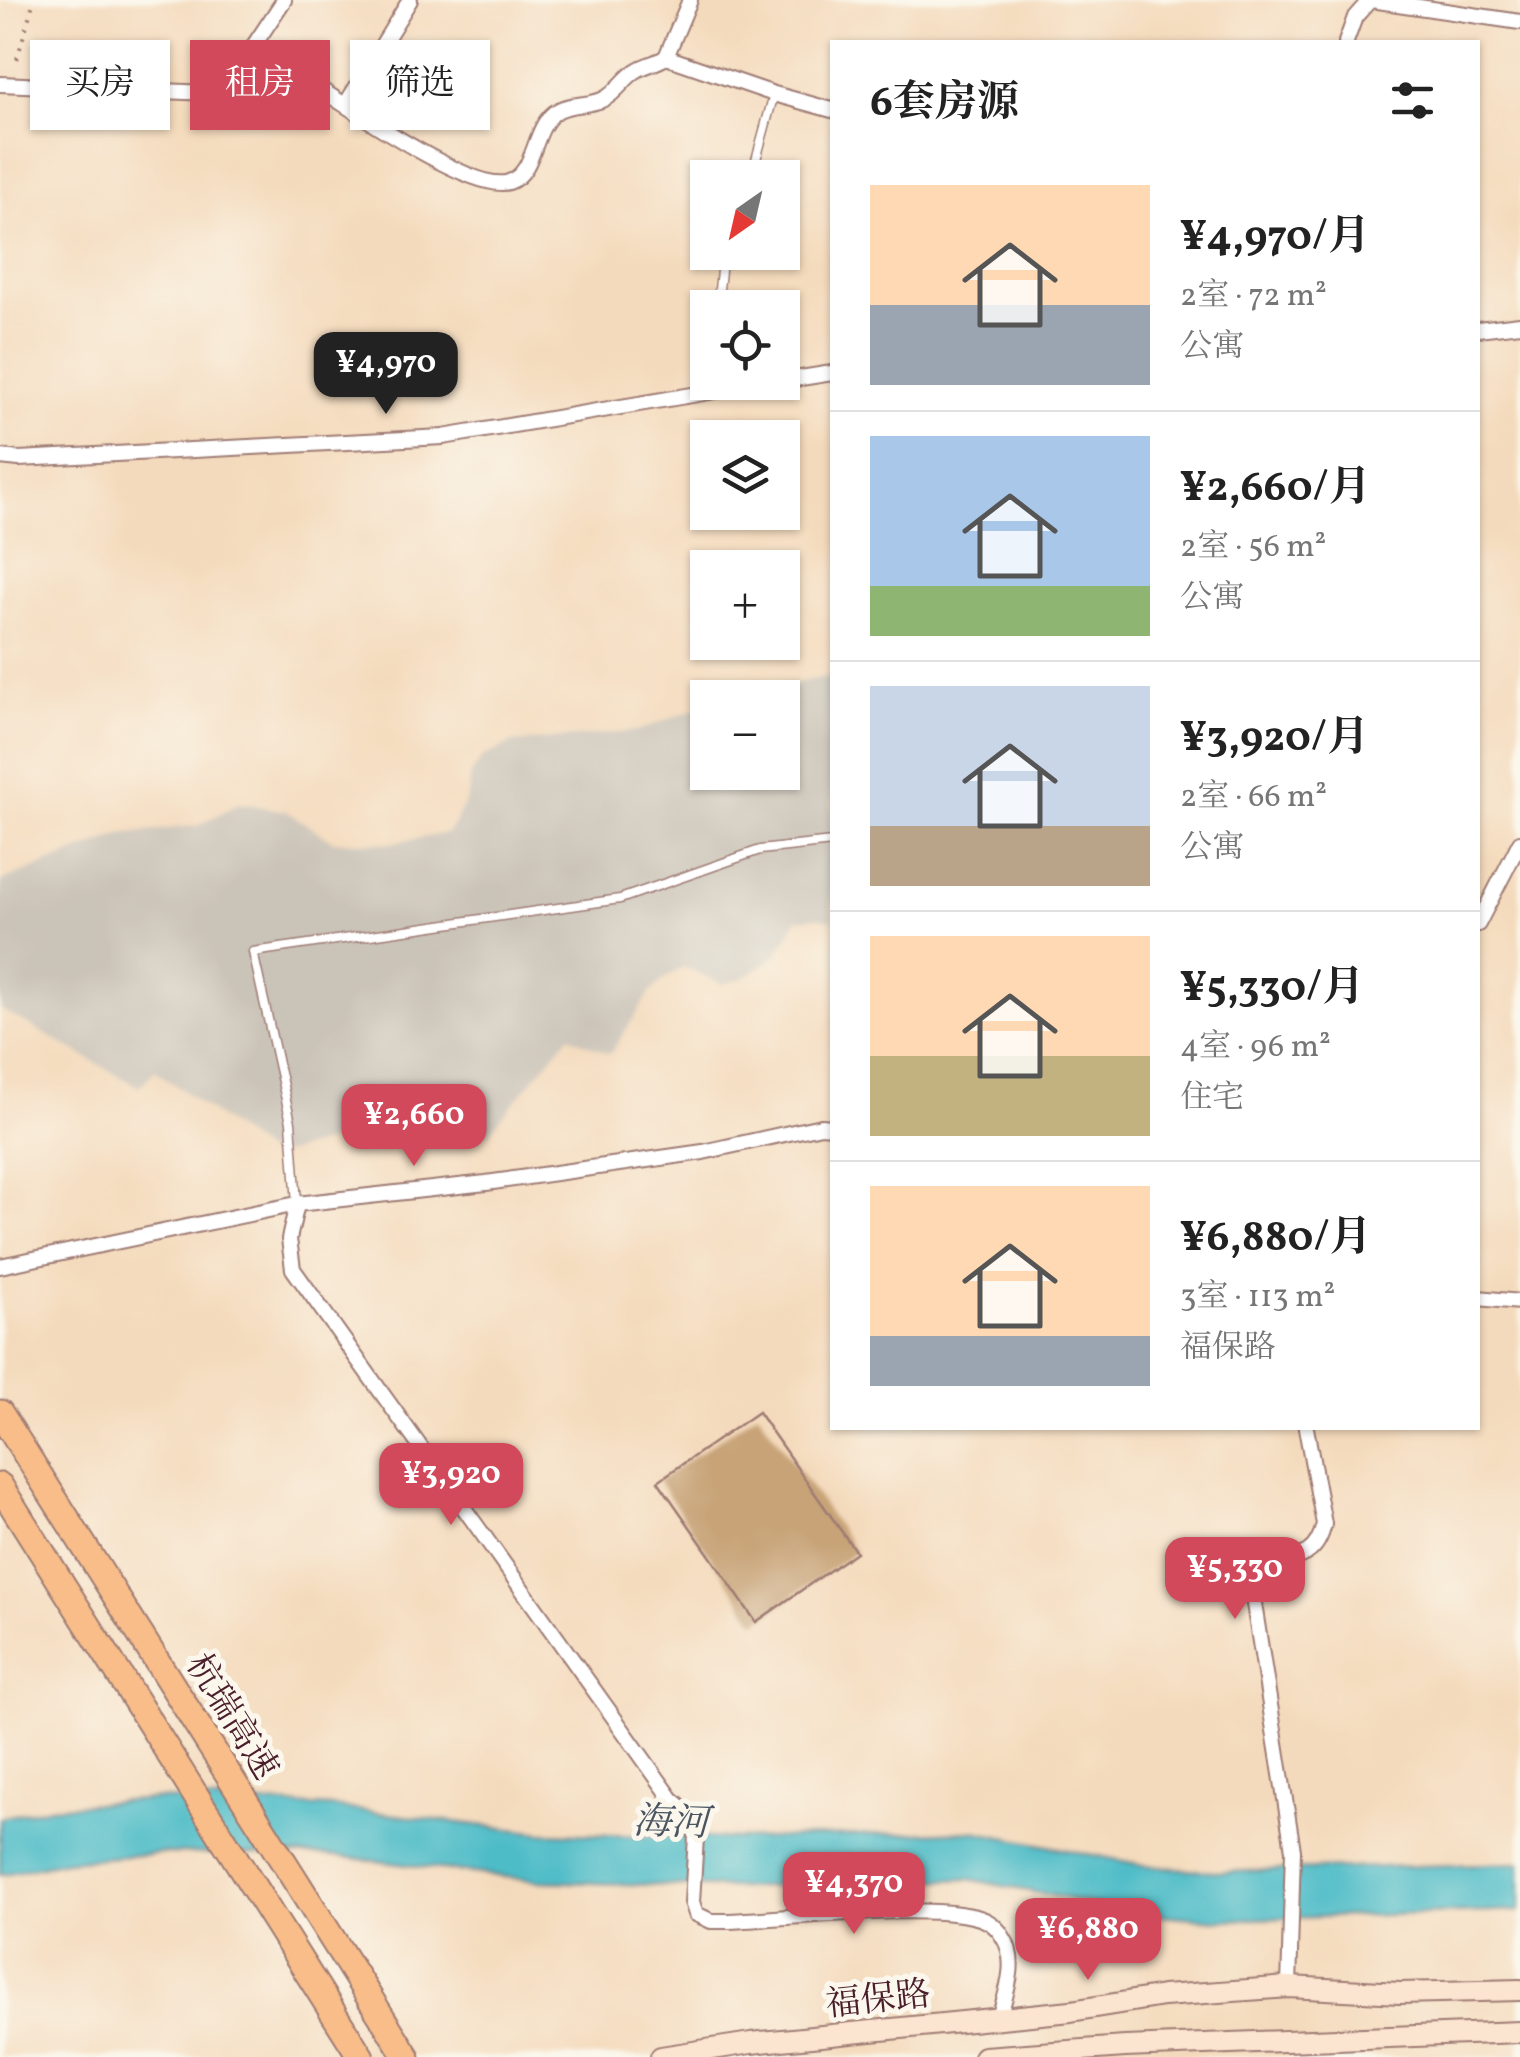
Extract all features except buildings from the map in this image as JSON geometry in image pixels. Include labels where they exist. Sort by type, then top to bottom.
[{"type":"highway","name":"杭瑞高速","points":[[0,1413],[407,2057]]},
{"type":"highway","points":[[0,1486],[361,2057]]},
{"type":"main road","name":"福保路","points":[[661,2057],[751,2043],[999,2018],[1163,1996],[1289,1987],[1400,1993],[1520,1990]]},
{"type":"main road","points":[[984,2057],[1125,2046],[1520,2032]]},
{"type":"street","points":[[257,40],[284,0]]},
{"type":"street","points":[[346,104],[410,0]]},
{"type":"street","points":[[330,94],[460,173],[490,183],[509,182],[525,170],[538,133],[552,114],[569,106],[605,99],[637,70],[666,57],[690,0]]},
{"type":"street","points":[[1347,40],[1355,16],[1370,0],[1520,22]]},
{"type":"street","points":[[666,57],[830,109]]},
{"type":"street","points":[[0,84],[190,91]]},
{"type":"street","points":[[1480,329],[1520,324]]},
{"type":"street","points":[[800,377],[830,373]]},
{"type":"street","points":[[0,457],[443,436],[690,393]]},
{"type":"street","points":[[1480,920],[1520,842]]},
{"type":"street","points":[[0,1266],[297,1204],[703,1152],[830,1126]]},
{"type":"street","points":[[297,1204],[289,1239],[293,1268],[672,1799],[697,1820],[692,1902],[696,1914],[711,1921],[936,1911],[985,1920],[1005,1939],[1011,1952],[1009,1984],[999,2018]]},
{"type":"street","points":[[1480,1298],[1520,1302]]},
{"type":"street","points":[[1289,1987],[1293,1850],[1254,1604],[1257,1576],[1264,1564],[1302,1556],[1314,1549],[1321,1537],[1324,1524],[1306,1430]]},
{"type":"lane","points":[[756,160],[774,94]]},
{"type":"lane","points":[[297,1204],[291,1122],[253,952],[620,899],[760,850],[830,842]]},
{"type":"path","points":[[17,59],[34,0]]},
{"type":"shaded area","points":[[830,678],[830,920],[797,919],[777,955],[743,978],[723,984],[684,967],[665,978],[651,992],[610,1054],[569,1036],[488,1134],[363,1133],[272,1157],[155,1070],[139,1087],[0,1009],[0,882],[120,835],[200,825],[239,803],[286,811],[333,841],[392,843],[448,833],[468,796],[470,776],[482,758],[512,743],[637,731],[690,711],[690,790],[800,790],[800,682]]},
{"type":"water","points":[[154,1799],[331,1807],[542,1833],[739,1839],[973,1831],[1143,1865],[1219,1872],[1520,1863],[1520,1911],[1218,1920],[1137,1913],[969,1879],[740,1888],[538,1881],[327,1855],[164,1853],[65,1861],[0,1875],[0,1818],[50,1807]]},
{"type":"water label","name":"海河","points":[[671,1821]]}]
